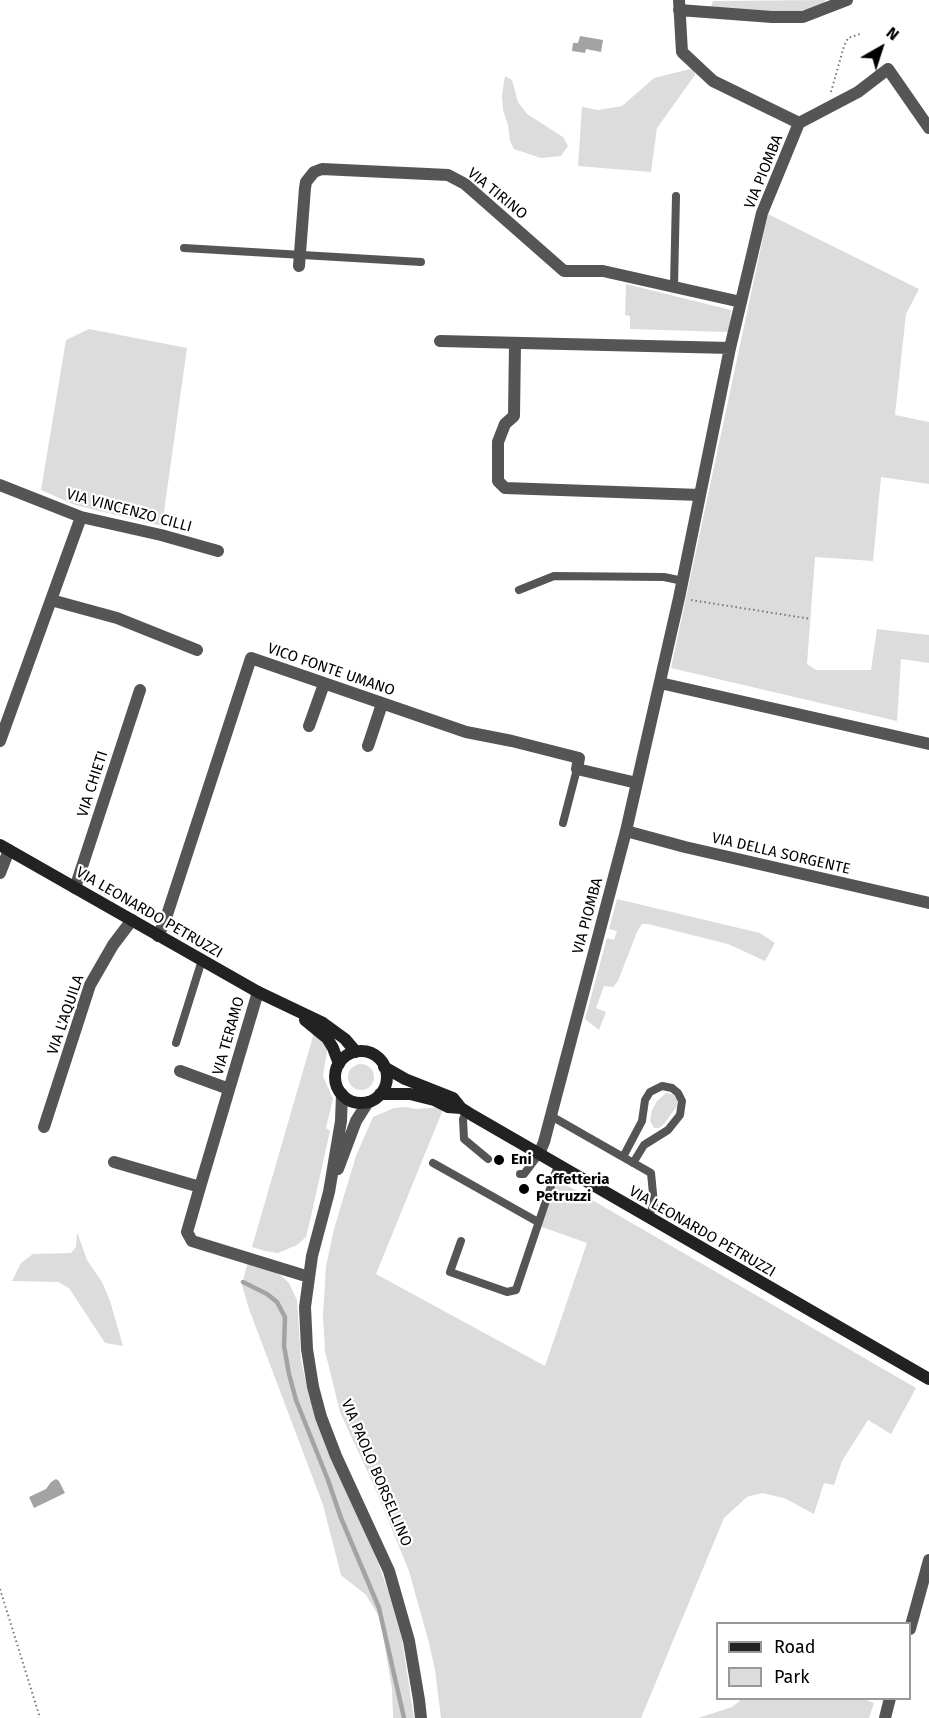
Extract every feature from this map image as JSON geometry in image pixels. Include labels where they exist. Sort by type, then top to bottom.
[{"type":"main road","name":"VIA LEONARDO PETRUZZI","points":[[4,848],[258,992],[322,1023],[345,1039],[356,1052]]},
{"type":"main road","name":"VIA LEONARDO PETRUZZI","points":[[285,1005],[327,1038],[339,1064]]},
{"type":"main road","points":[[356,1052],[373,1054],[384,1066],[386,1081],[380,1094],[368,1102],[354,1102],[342,1094],[335,1083],[339,1064],[349,1054],[356,1052]]},
{"type":"main road","name":"VIA LEONARDO PETRUZZI","points":[[384,1066],[411,1082],[453,1098],[464,1110],[929,1379]]},
{"type":"main road","name":"VIA LEONARDO PETRUZZI","points":[[380,1094],[410,1094],[464,1110]]},
{"type":"street","points":[[679,5],[751,15],[804,16],[847,0]]},
{"type":"street","name":"VIA PIOMBA","points":[[539,1154],[627,831],[683,581],[730,348],[762,213],[800,123],[712,81],[682,52],[679,5]]},
{"type":"street","points":[[800,123],[858,92],[888,69],[929,128]]},
{"type":"street","name":"VIA TIRINO","points":[[299,260],[306,182],[314,172],[322,169],[448,175],[465,184],[564,271],[603,271],[741,302]]},
{"type":"street","points":[[440,341],[730,348]]},
{"type":"street","points":[[515,344],[519,416],[505,424],[498,442],[498,481],[505,488],[700,495]]},
{"type":"street","name":"VIA VINCENZO CILLI","points":[[0,485],[81,517],[218,551]]},
{"type":"street","points":[[0,741],[81,517]]},
{"type":"street","points":[[51,600],[117,618],[197,650]]},
{"type":"street","name":"VICO FONTE UMANO","points":[[158,936],[165,921],[250,658],[466,732],[579,758],[578,769],[637,783]]},
{"type":"street","points":[[660,683],[929,744]]},
{"type":"street","points":[[309,726],[324,684]]},
{"type":"street","name":"VIA CHIETI","points":[[75,888],[140,690]]},
{"type":"street","points":[[368,746],[382,704]]},
{"type":"street","name":"VIA DELLA SORGENTE","points":[[627,831],[685,847],[929,903]]},
{"type":"street","points":[[0,873],[4,848]]},
{"type":"street","name":"VIA L'AQUILA","points":[[44,1127],[90,985],[113,945],[132,920]]},
{"type":"street","name":"VIA TERAMO","points":[[258,992],[187,1232],[192,1241],[309,1277]]},
{"type":"street","name":"VIA TERAMO","points":[[180,1071],[229,1089]]},
{"type":"street","name":"VIA PAOLO BORSELLINO","points":[[342,1094],[341,1121],[329,1192],[312,1256],[309,1277],[305,1307],[307,1349],[321,1417],[336,1456],[389,1572],[409,1641],[421,1718]]},
{"type":"street","name":"VIA PAOLO BORSELLINO","points":[[329,1192],[356,1121],[368,1102]]},
{"type":"street","points":[[114,1162],[200,1187]]},
{"type":"street","points":[[911,1623],[925,1587],[929,1560]]},
{"type":"street","points":[[885,1718],[890,1700]]},
{"type":"lane","points":[[674,286],[676,196]]},
{"type":"lane","points":[[184,248],[299,260],[421,262]]},
{"type":"lane","points":[[519,590],[554,576],[664,577],[683,581]]},
{"type":"lane","points":[[563,823],[578,769]]},
{"type":"lane","points":[[176,1043],[202,960]]},
{"type":"lane","points":[[623,1157],[642,1120],[645,1100],[650,1092],[662,1086],[672,1088],[682,1101],[681,1115],[668,1130],[644,1145],[633,1163]]},
{"type":"lane","points":[[464,1110],[464,1138],[488,1159]]},
{"type":"lane","points":[[551,1116],[651,1173],[654,1204],[648,1218]]},
{"type":"lane","points":[[520,1174],[524,1174],[539,1154]]},
{"type":"lane","points":[[433,1163],[538,1222]]},
{"type":"lane","points":[[461,1241],[450,1272],[507,1292],[516,1290],[558,1165]]},
{"type":"path","points":[[826,109],[844,46],[848,38],[860,34]]},
{"type":"path","points":[[679,598],[811,619]]},
{"type":"path","points":[[0,1589],[40,1718]]},
{"type":"green space","points":[[826,0],[820,6],[802,11],[710,9],[713,1]]},
{"type":"green space","points":[[694,68],[695,75],[657,128],[651,172],[578,166],[582,107],[598,110],[622,106],[654,78]]},
{"type":"green space","points":[[505,76],[512,80],[518,102],[527,114],[563,137],[568,146],[561,156],[541,158],[514,149],[503,110],[502,95]]},
{"type":"green space","points":[[768,214],[919,289],[906,314],[895,415],[929,422],[929,484],[881,477],[873,561],[815,557],[807,664],[816,670],[871,670],[877,629],[929,635],[929,663],[901,659],[897,721],[671,668]]},
{"type":"green space","points":[[626,284],[731,310],[729,332],[630,329],[630,316],[625,315]]},
{"type":"green space","points":[[89,329],[187,348],[162,526],[75,505],[41,490],[66,340]]},
{"type":"green space","points":[[617,899],[760,933],[775,943],[765,961],[728,944],[642,924],[618,981],[613,987],[604,986],[596,1008],[606,1012],[599,1030],[585,1019],[607,938],[614,940],[617,931],[609,929]]},
{"type":"green space","points":[[314,1033],[326,1044],[323,1076],[333,1099],[326,1128],[330,1131],[309,1225],[306,1237],[297,1245],[278,1253],[265,1251],[252,1247]]},
{"type":"green space","points":[[361,1064],[370,1068],[374,1077],[370,1086],[361,1090],[352,1086],[348,1077],[352,1068]]},
{"type":"green space","points":[[666,1093],[677,1098],[677,1106],[664,1124],[659,1128],[654,1128],[650,1121],[652,1110],[657,1101]]},
{"type":"green space","points":[[444,1107],[376,1274],[545,1366],[587,1243],[539,1226],[556,1179],[916,1388],[891,1434],[868,1420],[842,1461],[834,1485],[824,1483],[814,1514],[784,1498],[762,1493],[747,1497],[724,1518],[641,1718],[441,1718],[435,1670],[409,1571],[375,1488],[340,1412],[325,1351],[323,1315],[326,1266],[334,1229],[356,1156],[373,1117],[394,1108],[415,1109]]},
{"type":"green space","points":[[77,1232],[87,1260],[102,1282],[110,1301],[123,1346],[105,1343],[69,1288],[58,1282],[12,1281],[21,1263],[33,1254],[71,1253],[76,1247]]},
{"type":"green space","points":[[248,1261],[278,1273],[289,1283],[297,1300],[301,1360],[309,1397],[390,1596],[402,1640],[414,1718],[393,1718],[392,1689],[380,1618],[366,1595],[341,1575],[323,1505],[249,1309],[242,1285]]},
{"type":"green space","points":[[741,1700],[866,1700],[874,1703],[869,1718],[698,1718],[732,1707]]},
{"type":"shaded area","points":[[580,36],[603,40],[601,52],[586,49],[585,53],[572,51],[573,43],[578,43]]},
{"type":"shaded area","points":[[56,1479],[65,1493],[34,1508],[29,1497],[46,1489]]},
{"type":"waterway","points":[[243,1282],[267,1294],[277,1302],[285,1317],[284,1346],[296,1400],[341,1518],[379,1608],[404,1718]]},
{"type":"place","name":"Eni","points":[[499,1160]]},
{"type":"place","name":"Caffetteria Petruzzi","points":[[524,1189]]}]
